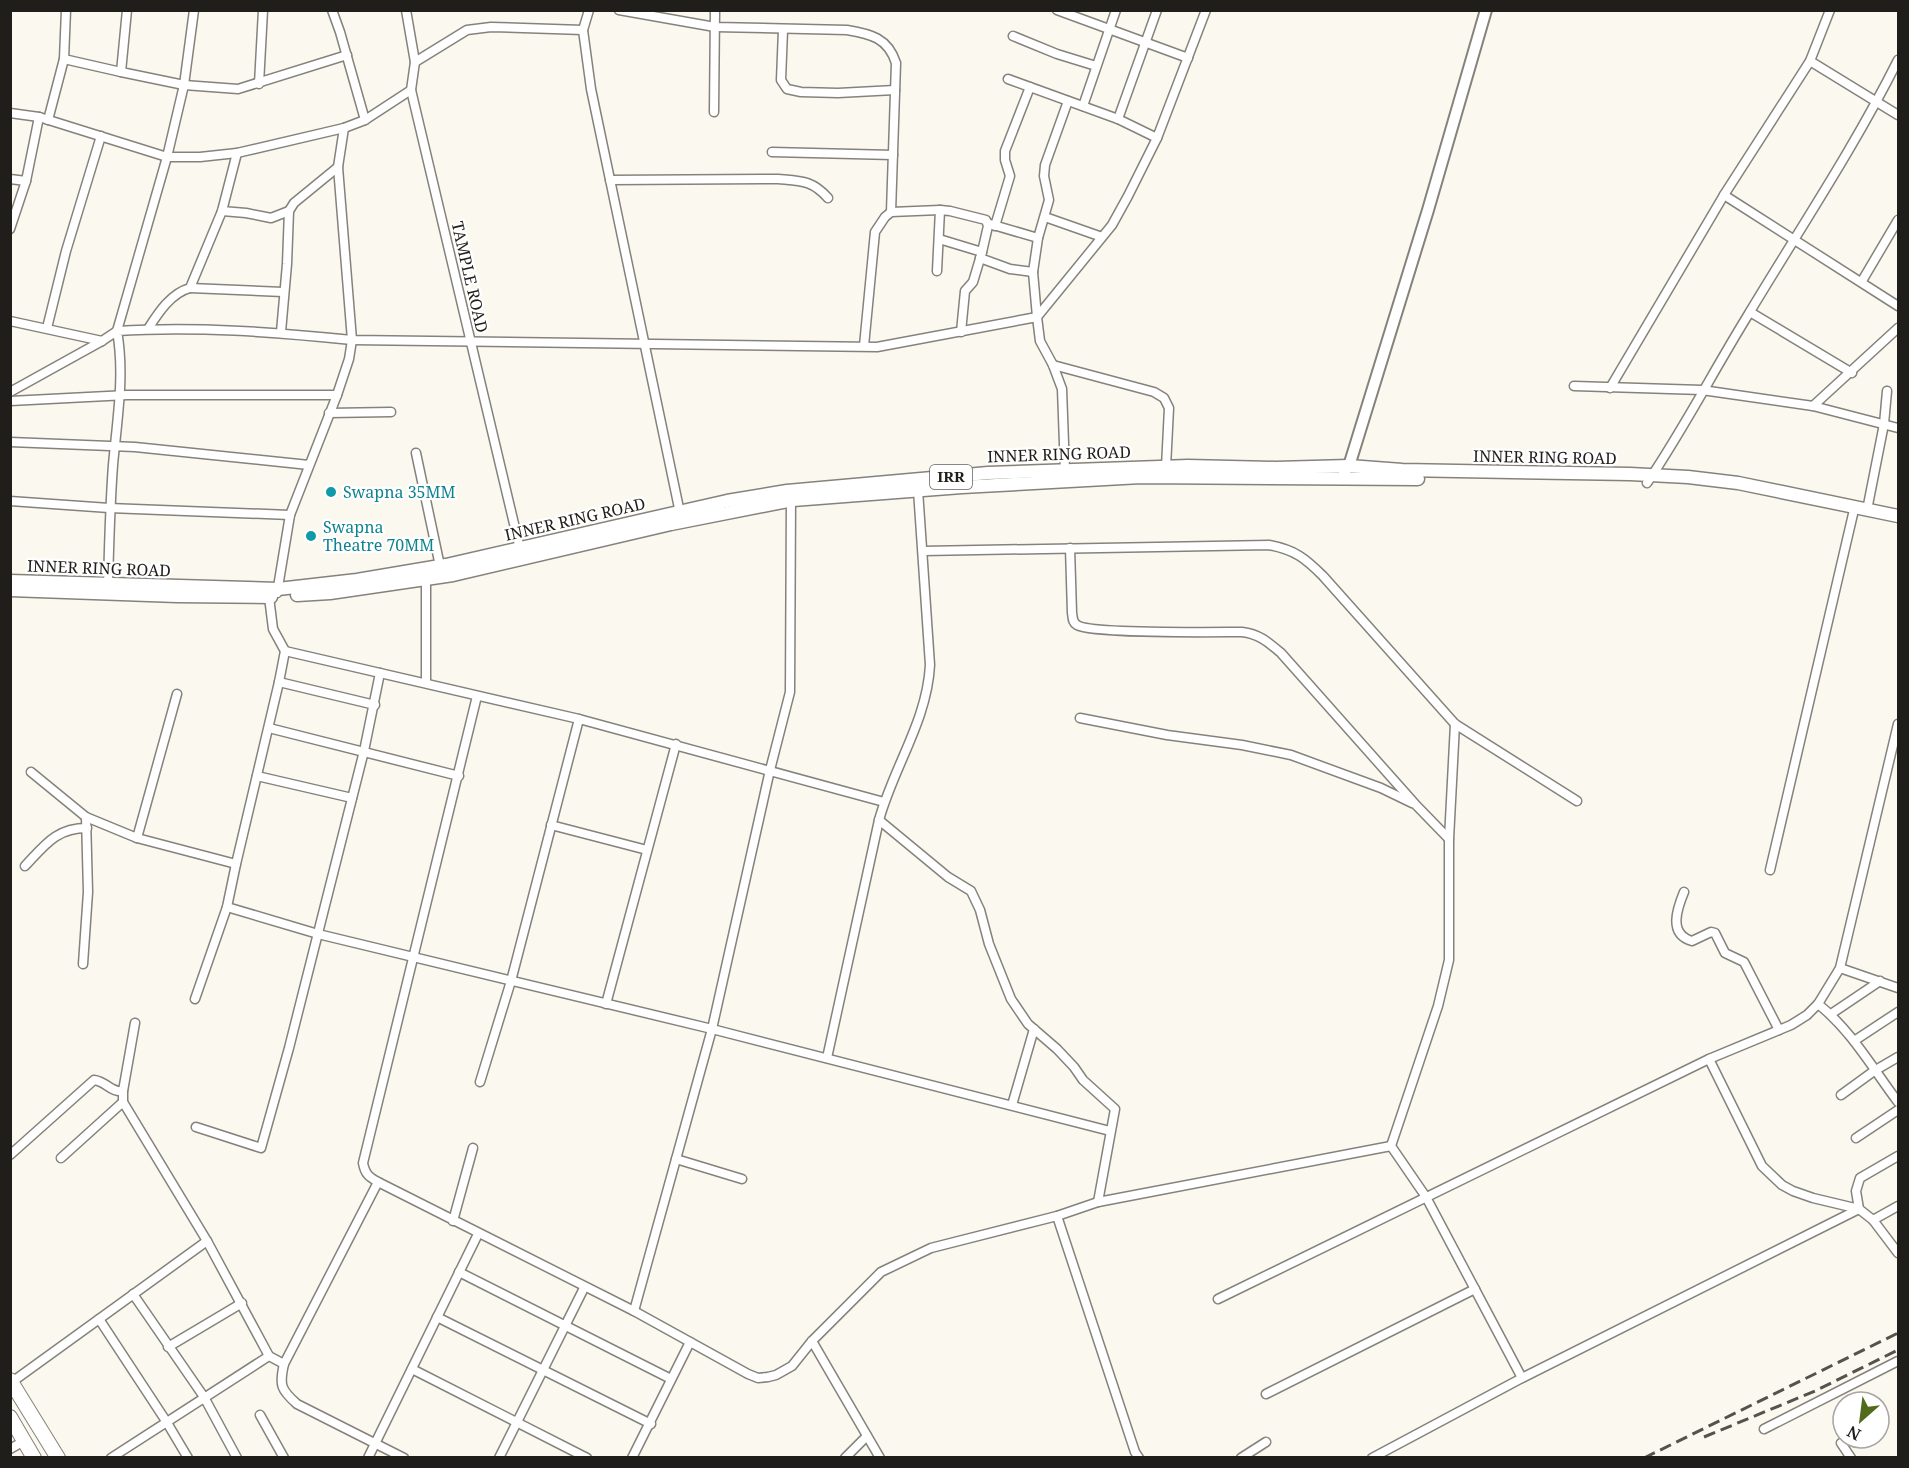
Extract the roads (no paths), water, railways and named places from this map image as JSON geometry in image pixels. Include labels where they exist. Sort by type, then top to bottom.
[{"type":"highway","points":[[11,1381],[58,1458]]},
{"type":"highway","points":[[10,1417],[34,1458]]},
{"type":"main road","name":"INNER RING ROAD","points":[[10,590],[177,596],[330,593],[453,575],[790,496],[988,473],[1166,467],[1349,466],[1402,470],[1630,474],[1649,480],[1743,492],[1899,524]]},
{"type":"main road","name":"INNER RING ROAD","points":[[10,581],[274,594],[440,566],[727,501],[1141,477],[1649,480],[1688,477],[1738,483],[1899,516]]},
{"type":"street","points":[[48,120],[64,59],[66,10]]},
{"type":"street","points":[[121,72],[127,10]]},
{"type":"street","points":[[108,585],[110,508],[120,395],[121,360],[117,331],[167,157],[184,85],[194,10]]},
{"type":"street","points":[[259,84],[262,10]]},
{"type":"street","points":[[332,10],[365,120]]},
{"type":"street","name":"TAMPLE ROAD","points":[[406,10],[415,62],[411,90],[520,549]]},
{"type":"street","points":[[590,10],[583,30],[591,89],[680,513]]},
{"type":"street","points":[[620,10],[715,27],[847,30],[869,34],[883,41],[893,52],[896,63],[891,212],[878,226],[873,239],[864,346]]},
{"type":"street","points":[[714,112],[715,10]]},
{"type":"street","points":[[1083,106],[1116,10]]},
{"type":"street","points":[[1118,119],[1157,10]]},
{"type":"street","points":[[10,392],[117,331],[148,329],[281,332],[352,340],[877,347],[1037,317],[1112,225],[1123,206],[1158,138],[1206,10]]},
{"type":"street","points":[[1340,477],[1349,466],[1486,10]]},
{"type":"street","points":[[1610,388],[1724,195],[1810,61],[1830,10]]},
{"type":"street","points":[[1062,11],[1145,44],[1188,58]]},
{"type":"street","points":[[415,62],[467,30],[491,27],[583,30]]},
{"type":"street","points":[[783,30],[781,80],[787,89],[801,92],[838,93],[895,90]]},
{"type":"street","points":[[1013,36],[1057,54],[1096,66]]},
{"type":"street","points":[[64,59],[184,85],[238,89],[347,55]]},
{"type":"street","points":[[1649,480],[1796,239],[1878,101],[1899,60]]},
{"type":"street","points":[[1810,61],[1899,115]]},
{"type":"street","points":[[1008,79],[1118,119],[1158,138]]},
{"type":"street","points":[[961,332],[965,291],[973,282],[991,224],[1010,176],[1005,151],[1030,87]]},
{"type":"street","points":[[10,113],[39,117],[167,157],[200,157],[237,153],[344,128],[365,120],[411,90]]},
{"type":"street","points":[[1065,471],[1062,389],[1053,364],[1040,341],[1033,272],[1038,238],[1049,200],[1044,176],[1045,165],[1068,101]]},
{"type":"street","points":[[10,230],[26,181],[39,117]]},
{"type":"street","points":[[195,999],[227,907],[279,682],[285,651],[273,629],[274,594],[290,515],[349,359],[352,340],[338,167],[344,128]]},
{"type":"street","points":[[46,328],[66,251],[102,136]]},
{"type":"street","points":[[772,152],[893,155]]},
{"type":"street","points":[[190,288],[222,211],[237,153]]},
{"type":"street","points":[[281,332],[289,211],[294,203],[338,167]]},
{"type":"street","points":[[10,179],[26,181]]},
{"type":"street","points":[[610,180],[778,179],[805,181],[820,189],[828,198]]},
{"type":"street","points":[[1724,195],[1899,306]]},
{"type":"street","points":[[937,271],[939,210]]},
{"type":"street","points":[[891,212],[939,210],[979,217],[991,224],[1038,238]]},
{"type":"street","points":[[222,211],[272,218],[289,211]]},
{"type":"street","points":[[1045,217],[1101,237]]},
{"type":"street","points":[[1862,281],[1899,220]]},
{"type":"street","points":[[939,239],[1010,269],[1033,272]]},
{"type":"street","points":[[148,329],[163,307],[184,290],[190,288],[284,292]]},
{"type":"street","points":[[1750,312],[1852,373]]},
{"type":"street","points":[[10,321],[102,341]]},
{"type":"street","points":[[1813,406],[1899,328]]},
{"type":"street","points":[[1053,364],[1154,392],[1164,398],[1169,408],[1166,467]]},
{"type":"street","points":[[1574,386],[1702,390],[1813,406],[1899,428]]},
{"type":"street","points":[[1868,510],[1884,424],[1887,391]]},
{"type":"street","points":[[10,401],[120,395],[337,395]]},
{"type":"street","points":[[329,413],[391,412]]},
{"type":"street","points":[[10,442],[115,447],[309,465]]},
{"type":"street","points":[[416,453],[440,566]]},
{"type":"street","points":[[827,1058],[879,820],[884,802],[924,705],[929,685],[930,665],[918,490]]},
{"type":"street","points":[[634,1311],[712,1029],[770,770],[790,692],[790,496]]},
{"type":"street","points":[[10,501],[110,508],[290,515]]},
{"type":"street","points":[[1770,870],[1853,514]]},
{"type":"street","points":[[923,551],[1269,544],[1288,549],[1304,558],[1323,576],[1455,724],[1577,801]]},
{"type":"street","points":[[1070,548],[1072,613],[1076,625],[1106,630],[1242,632],[1264,639],[1281,653],[1415,804],[1449,838]]},
{"type":"street","points":[[426,580],[426,682]]},
{"type":"street","points":[[285,651],[579,719],[884,802]]},
{"type":"street","points":[[196,1127],[261,1148],[364,751],[380,673]]},
{"type":"street","points":[[279,682],[375,705]]},
{"type":"street","points":[[137,838],[177,694]]},
{"type":"street","points":[[477,696],[363,1163],[364,1172],[378,1182],[478,1234],[634,1311],[748,1374],[759,1378],[776,1376],[792,1366],[812,1341],[881,1272],[931,1248],[1058,1216],[1098,1202],[1391,1146]]},
{"type":"street","points":[[1080,717],[1167,735],[1242,744],[1291,755],[1381,788],[1415,804]]},
{"type":"street","points":[[480,1082],[511,981],[579,719]]},
{"type":"street","points":[[1391,1146],[1449,960],[1449,838],[1455,724]]},
{"type":"street","points":[[1218,1299],[1709,1059],[1779,1030],[1807,1015],[1818,1004],[1840,968],[1899,724]]},
{"type":"street","points":[[269,728],[459,776]]},
{"type":"street","points":[[606,1004],[676,744]]},
{"type":"street","points":[[31,772],[86,817],[137,838],[236,864]]},
{"type":"street","points":[[257,776],[352,798]]},
{"type":"street","points":[[83,964],[88,892],[86,817]]},
{"type":"street","points":[[879,820],[948,877],[971,891],[980,910],[989,944],[1011,999],[1028,1024],[1074,1066],[1083,1080],[1115,1109],[1098,1202]]},
{"type":"street","points":[[551,825],[647,850]]},
{"type":"street","points":[[26,866],[52,837],[74,828],[87,828]]},
{"type":"street","points":[[1684,892],[1675,916],[1684,937],[1692,941],[1711,932],[1715,933],[1725,953],[1744,962],[1779,1030]]},
{"type":"street","points":[[227,907],[318,934],[712,1029],[1110,1131]]},
{"type":"street","points":[[1840,968],[1899,988]]},
{"type":"street","points":[[1831,1014],[1880,981]]},
{"type":"street","points":[[1818,1004],[1831,1014],[1854,1041],[1899,1102]]},
{"type":"street","points":[[1854,1041],[1899,1012]]},
{"type":"street","points":[[135,1023],[123,1102],[207,1241],[242,1303],[268,1356],[284,1364]]},
{"type":"street","points":[[1012,1105],[1034,1029]]},
{"type":"street","points":[[1841,1095],[1874,1071],[1899,1057]]},
{"type":"street","points":[[1709,1059],[1762,1166],[1792,1191],[1859,1209],[1873,1220],[1899,1253]]},
{"type":"street","points":[[10,1155],[94,1080],[99,1080],[117,1092],[123,1091]]},
{"type":"street","points":[[61,1158],[123,1102]]},
{"type":"street","points":[[1856,1138],[1899,1110]]},
{"type":"street","points":[[1391,1146],[1426,1197],[1522,1378]]},
{"type":"street","points":[[453,1221],[473,1148]]},
{"type":"street","points":[[1859,1209],[1856,1191],[1860,1178],[1899,1156]]},
{"type":"street","points":[[676,1159],[742,1179]]},
{"type":"street","points":[[378,1182],[284,1364],[280,1380],[282,1388],[297,1404],[404,1458]]},
{"type":"street","points":[[1873,1220],[1899,1206]]},
{"type":"street","points":[[1372,1458],[1522,1378],[1859,1209]]},
{"type":"street","points":[[1058,1216],[1135,1452],[1139,1458]]},
{"type":"street","points":[[368,1458],[478,1234]]},
{"type":"street","points":[[11,1381],[207,1241]]},
{"type":"street","points":[[459,1272],[671,1379]]},
{"type":"street","points":[[500,1458],[584,1288]]},
{"type":"street","points":[[1266,1394],[1475,1289]]},
{"type":"street","points":[[133,1294],[204,1397],[237,1458]]},
{"type":"street","points":[[168,1347],[242,1303]]},
{"type":"street","points":[[437,1317],[651,1424]]},
{"type":"street","points":[[99,1319],[166,1420],[188,1458]]},
{"type":"street","points":[[812,1341],[880,1458]]},
{"type":"street","points":[[632,1458],[690,1342]]},
{"type":"street","points":[[111,1458],[166,1420],[268,1356]]},
{"type":"street","points":[[1764,1430],[1899,1360]]},
{"type":"street","points":[[412,1369],[587,1458]]},
{"type":"street","points":[[260,1415],[284,1458]]},
{"type":"street","points":[[845,1458],[867,1436]]},
{"type":"street","points":[[10,1449],[24,1441]]},
{"type":"street","points":[[1241,1458],[1266,1442]]},
{"type":"railway","points":[[1644,1458],[1898,1333]]},
{"type":"railway","points":[[1704,1437],[1815,1391],[1898,1350]]},
{"type":"place","name":"Swapna 35MM","points":[[331,492]]},
{"type":"place","name":"Swapna Theatre 70MM","points":[[311,536]]}]
